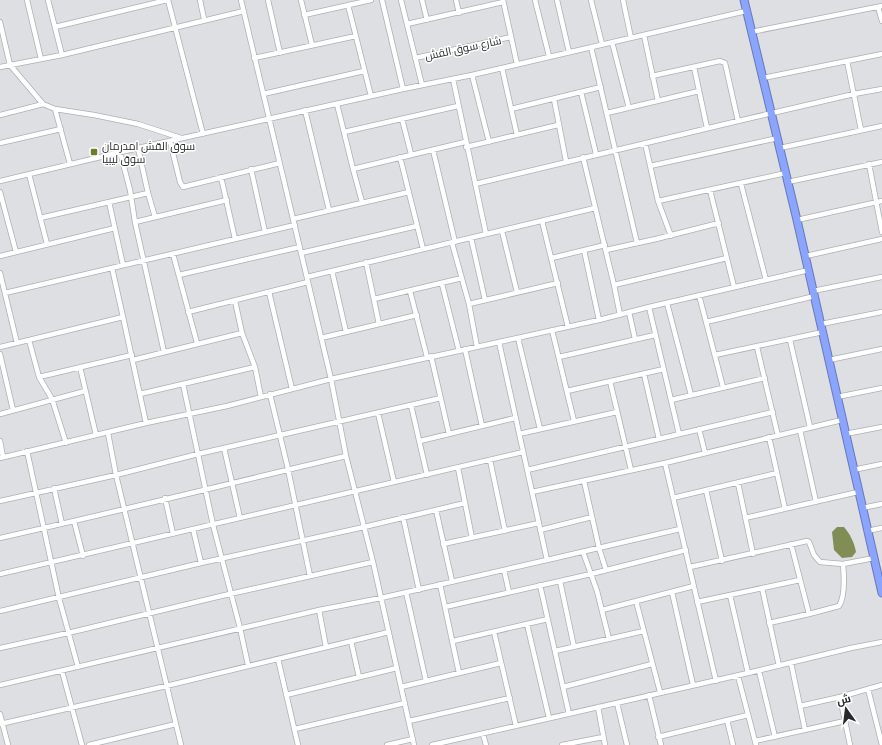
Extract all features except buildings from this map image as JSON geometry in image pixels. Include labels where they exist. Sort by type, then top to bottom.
[{"type":"highway","points":[[744,0],[806,256],[867,531],[874,558],[879,569],[882,594]]},
{"type":"street","points":[[27,0],[42,59]]},
{"type":"street","points":[[48,0],[62,55]]},
{"type":"street","points":[[55,27],[167,0],[203,134]]},
{"type":"street","points":[[200,0],[204,19]]},
{"type":"street","points":[[241,0],[294,219],[320,338],[331,379],[346,456],[373,562],[414,745]]},
{"type":"street","points":[[268,0],[280,53]]},
{"type":"street","points":[[301,0],[312,45]]},
{"type":"street","points":[[304,15],[372,0]]},
{"type":"street","points":[[382,0],[403,89]]},
{"type":"street","points":[[401,0],[422,85]]},
{"type":"street","points":[[422,0],[427,20]]},
{"type":"street","points":[[456,0],[459,13]]},
{"type":"street","points":[[534,0],[549,56]]},
{"type":"street","points":[[557,0],[569,52]]},
{"type":"street","points":[[591,0],[602,44]]},
{"type":"street","points":[[624,0],[631,38]]},
{"type":"street","points":[[407,24],[459,13],[503,1],[517,64]]},
{"type":"street","points":[[348,5],[371,96]]},
{"type":"street","points":[[751,32],[880,7],[882,21]]},
{"type":"street","points":[[0,67],[62,55],[204,19],[244,11]]},
{"type":"street","points":[[0,181],[269,118],[472,75],[746,11]]},
{"type":"street","points":[[0,23],[10,65],[43,104],[55,109],[119,120],[183,138]]},
{"type":"street","points":[[644,35],[658,101]]},
{"type":"street","points":[[254,58],[356,36]]},
{"type":"street","name":"شارع سوق القش","points":[[415,58],[511,37]]},
{"type":"street","points":[[612,42],[629,108]]},
{"type":"street","points":[[591,47],[637,243]]},
{"type":"street","points":[[763,78],[882,54]]},
{"type":"street","points":[[652,76],[720,61],[725,63],[738,120]]},
{"type":"street","points":[[847,61],[861,130]]},
{"type":"street","points":[[694,67],[707,128]]},
{"type":"street","points":[[502,68],[516,135]]},
{"type":"street","points":[[263,94],[364,71]]},
{"type":"street","points":[[472,75],[489,142]]},
{"type":"street","points":[[453,79],[486,234]]},
{"type":"street","points":[[511,109],[601,87]]},
{"type":"street","points":[[475,184],[738,120],[772,114],[854,94],[882,89]]},
{"type":"street","points":[[607,113],[699,91]]},
{"type":"street","points":[[581,92],[596,154]]},
{"type":"street","points":[[554,99],[566,161]]},
{"type":"street","points":[[0,115],[43,104]]},
{"type":"street","points":[[337,104],[362,202]]},
{"type":"street","points":[[344,132],[458,106]]},
{"type":"street","points":[[55,109],[70,164]]},
{"type":"street","points":[[305,110],[329,210]]},
{"type":"street","points":[[402,119],[411,154]]},
{"type":"street","points":[[353,169],[411,154],[466,144],[489,142],[558,125]]},
{"type":"street","points":[[780,148],[882,126]]},
{"type":"street","points":[[0,143],[61,130]]},
{"type":"street","points":[[650,166],[778,138]]},
{"type":"street","points":[[170,141],[182,187],[280,163]]},
{"type":"street","points":[[645,143],[658,201],[671,236]]},
{"type":"street","points":[[138,148],[155,217]]},
{"type":"street","points":[[433,150],[453,242],[469,304],[477,347]]},
{"type":"street","points":[[120,152],[132,196],[135,222],[164,352]]},
{"type":"street","points":[[400,157],[423,249]]},
{"type":"street","points":[[583,157],[620,315]]},
{"type":"street","points":[[788,182],[882,162]]},
{"type":"street","points":[[869,164],[882,232]]},
{"type":"street","points":[[251,169],[265,232]]},
{"type":"street","points":[[29,174],[47,244]]},
{"type":"street","points":[[658,201],[786,174]]},
{"type":"street","points":[[221,177],[235,239]]},
{"type":"street","points":[[741,184],[766,280]]},
{"type":"street","points":[[710,190],[734,288]]},
{"type":"street","points":[[0,192],[16,252]]},
{"type":"street","points":[[294,219],[408,192]]},
{"type":"street","points":[[40,218],[148,193]]},
{"type":"street","points":[[135,222],[227,200]]},
{"type":"street","points":[[109,202],[123,265]]},
{"type":"street","points":[[797,220],[882,202]]},
{"type":"street","points":[[307,277],[595,208]]},
{"type":"street","points":[[542,221],[568,327]]},
{"type":"street","points":[[552,258],[584,250],[637,243],[671,236],[719,223]]},
{"type":"street","points":[[5,293],[295,225]]},
{"type":"street","points":[[301,253],[417,226]]},
{"type":"street","points":[[0,256],[114,228]]},
{"type":"street","points":[[502,231],[517,292]]},
{"type":"street","points":[[471,238],[486,300]]},
{"type":"street","points":[[806,256],[882,239]]},
{"type":"street","points":[[179,275],[300,248]]},
{"type":"street","points":[[584,250],[599,320]]},
{"type":"street","points":[[173,254],[197,343]]},
{"type":"street","points":[[614,285],[727,258]]},
{"type":"street","points":[[366,262],[379,324]]},
{"type":"street","points":[[112,268],[146,423]]},
{"type":"street","points":[[0,441],[2,457],[146,423],[189,415],[331,379],[599,320],[809,270]]},
{"type":"street","points":[[332,271],[346,332]]},
{"type":"street","points":[[0,273],[16,342]]},
{"type":"street","points":[[706,322],[814,293],[882,277]]},
{"type":"street","points":[[374,299],[462,278]]},
{"type":"street","points":[[188,312],[308,282]]},
{"type":"street","points":[[469,304],[558,283]]},
{"type":"street","points":[[442,284],[459,351]]},
{"type":"street","points":[[410,291],[441,398],[449,434]]},
{"type":"street","points":[[269,292],[292,389]]},
{"type":"street","points":[[699,296],[723,387]]},
{"type":"street","points":[[235,301],[242,333],[255,367],[261,397]]},
{"type":"street","points":[[667,303],[691,395]]},
{"type":"street","points":[[649,307],[679,434]]},
{"type":"street","points":[[629,312],[635,339]]},
{"type":"street","points":[[821,324],[882,312]]},
{"type":"street","points":[[320,338],[417,315]]},
{"type":"street","points":[[0,347],[123,317]]},
{"type":"street","points":[[552,330],[574,421]]},
{"type":"street","points":[[715,356],[823,332]]},
{"type":"street","points":[[39,377],[80,367],[164,352],[242,333]]},
{"type":"street","points":[[559,357],[655,335]]},
{"type":"street","points":[[518,338],[540,429]]},
{"type":"street","points":[[29,340],[39,377],[52,399],[66,443]]},
{"type":"street","points":[[790,340],[810,427]]},
{"type":"street","points":[[499,342],[540,530],[548,560]]},
{"type":"street","points":[[757,347],[778,436]]},
{"type":"street","points":[[465,349],[482,426]]},
{"type":"street","points":[[829,360],[882,349]]},
{"type":"street","points":[[0,354],[13,410]]},
{"type":"street","points":[[80,367],[96,435]]},
{"type":"street","points":[[140,394],[255,367]]},
{"type":"street","points":[[567,391],[664,369]]},
{"type":"street","points":[[644,374],[659,439]]},
{"type":"street","points":[[671,400],[765,378]]},
{"type":"street","points":[[610,382],[631,470]]},
{"type":"street","points":[[183,384],[213,525],[221,559],[232,594],[248,665]]},
{"type":"street","points":[[837,397],[882,388]]},
{"type":"street","points":[[0,414],[85,391]]},
{"type":"street","points":[[270,394],[288,469],[310,576]]},
{"type":"street","points":[[0,500],[116,475],[339,420],[378,413],[441,398]]},
{"type":"street","points":[[411,405],[428,475]]},
{"type":"street","points":[[519,434],[617,412]]},
{"type":"street","points":[[527,470],[773,412]]},
{"type":"street","points":[[378,413],[394,482]]},
{"type":"street","points":[[420,441],[516,418]]},
{"type":"street","points":[[532,492],[842,420]]},
{"type":"street","points":[[846,434],[882,426]]},
{"type":"street","points":[[699,429],[705,453]]},
{"type":"street","points":[[800,430],[816,502]]},
{"type":"street","points":[[108,433],[116,475],[181,745]]},
{"type":"street","points":[[769,438],[784,509]]},
{"type":"street","points":[[224,448],[240,518]]},
{"type":"street","points":[[27,451],[59,598],[78,667]]},
{"type":"street","points":[[0,574],[523,452]]},
{"type":"street","points":[[0,538],[125,510],[165,498],[206,490],[346,456]]},
{"type":"street","points":[[490,460],[505,531]]},
{"type":"street","points":[[665,462],[716,681]]},
{"type":"street","points":[[853,470],[882,464]]},
{"type":"street","points":[[458,468],[472,538]]},
{"type":"street","points":[[673,498],[777,473]]},
{"type":"street","points":[[584,481],[599,548],[606,570]]},
{"type":"street","points":[[738,483],[753,554]]},
{"type":"street","points":[[54,488],[62,524]]},
{"type":"street","points":[[706,490],[722,561]]},
{"type":"street","points":[[745,518],[858,492]]},
{"type":"street","points":[[165,498],[173,534]]},
{"type":"street","points":[[0,611],[201,563],[364,528],[403,517],[465,503]]},
{"type":"street","points":[[862,508],[882,504]]},
{"type":"street","points":[[436,510],[452,581]]},
{"type":"street","points":[[403,517],[419,590]]},
{"type":"street","points":[[540,530],[592,517]]},
{"type":"street","points":[[74,521],[82,556]]},
{"type":"street","points":[[443,544],[539,523]]},
{"type":"street","points":[[867,531],[882,528]]},
{"type":"street","points":[[193,529],[201,563]]},
{"type":"street","points":[[0,685],[240,628],[319,610],[419,590],[452,581],[680,529]]},
{"type":"street","points":[[690,567],[808,541],[814,555],[820,562],[843,564],[874,558]]},
{"type":"street","points":[[792,544],[809,614]]},
{"type":"street","points":[[445,607],[591,574],[686,550]]},
{"type":"street","points":[[582,552],[597,591],[609,639]]},
{"type":"street","points":[[0,648],[68,634],[232,594],[373,562]]},
{"type":"street","points":[[769,623],[837,607],[840,604],[844,584],[843,564]]},
{"type":"street","points":[[504,570],[509,592]]},
{"type":"street","points":[[697,602],[800,580]]},
{"type":"street","points":[[560,581],[574,647]]},
{"type":"street","points":[[440,584],[459,673]]},
{"type":"street","points":[[540,585],[569,714]]},
{"type":"street","points":[[602,610],[694,586]]},
{"type":"street","points":[[762,588],[779,666]]},
{"type":"street","points":[[406,592],[426,681]]},
{"type":"street","points":[[672,592],[693,685]]},
{"type":"street","points":[[730,595],[748,673]]},
{"type":"street","points":[[636,601],[660,692]]},
{"type":"street","points":[[319,610],[326,647]]},
{"type":"street","points":[[453,641],[548,619]]},
{"type":"street","points":[[527,624],[549,718]]},
{"type":"street","points":[[555,650],[644,631]]},
{"type":"street","points":[[1,723],[166,686],[389,632]]},
{"type":"street","points":[[494,632],[516,726]]},
{"type":"street","points":[[351,641],[359,677]]},
{"type":"street","points":[[432,745],[453,743],[549,718],[882,642]]},
{"type":"street","points":[[278,659],[298,745]]},
{"type":"street","points":[[401,687],[501,663]]},
{"type":"street","points":[[791,663],[805,730]]},
{"type":"street","points":[[563,687],[652,664]]},
{"type":"street","points":[[286,695],[397,668]]},
{"type":"street","points":[[760,670],[775,737]]},
{"type":"street","points":[[62,671],[82,745]]},
{"type":"street","points":[[738,676],[755,743],[844,721]]},
{"type":"street","points":[[800,706],[840,697],[882,685]]},
{"type":"street","points":[[868,689],[882,745]]},
{"type":"street","points":[[649,695],[660,745]]},
{"type":"street","points":[[840,697],[850,745]]},
{"type":"street","points":[[409,721],[510,698]]},
{"type":"street","points":[[295,729],[405,703]]},
{"type":"street","points":[[617,703],[627,745]]},
{"type":"street","points":[[598,707],[605,745]]},
{"type":"street","points":[[0,714],[1,723],[8,745]]},
{"type":"street","points":[[658,736],[748,715]]},
{"type":"street","points":[[727,720],[733,745]]},
{"type":"street","points":[[89,745],[176,724]]},
{"type":"street","points":[[483,734],[486,745]]},
{"type":"street","points":[[562,745],[603,737]]},
{"type":"street","points":[[387,745],[413,739]]},
{"type":"shaded area","points":[[837,527],[844,527],[852,538],[856,552],[852,557],[842,558],[834,550],[832,532]]},
{"type":"place","name":"سوق القش امدرمان سوق ليبيا","points":[[94,152]]}]
